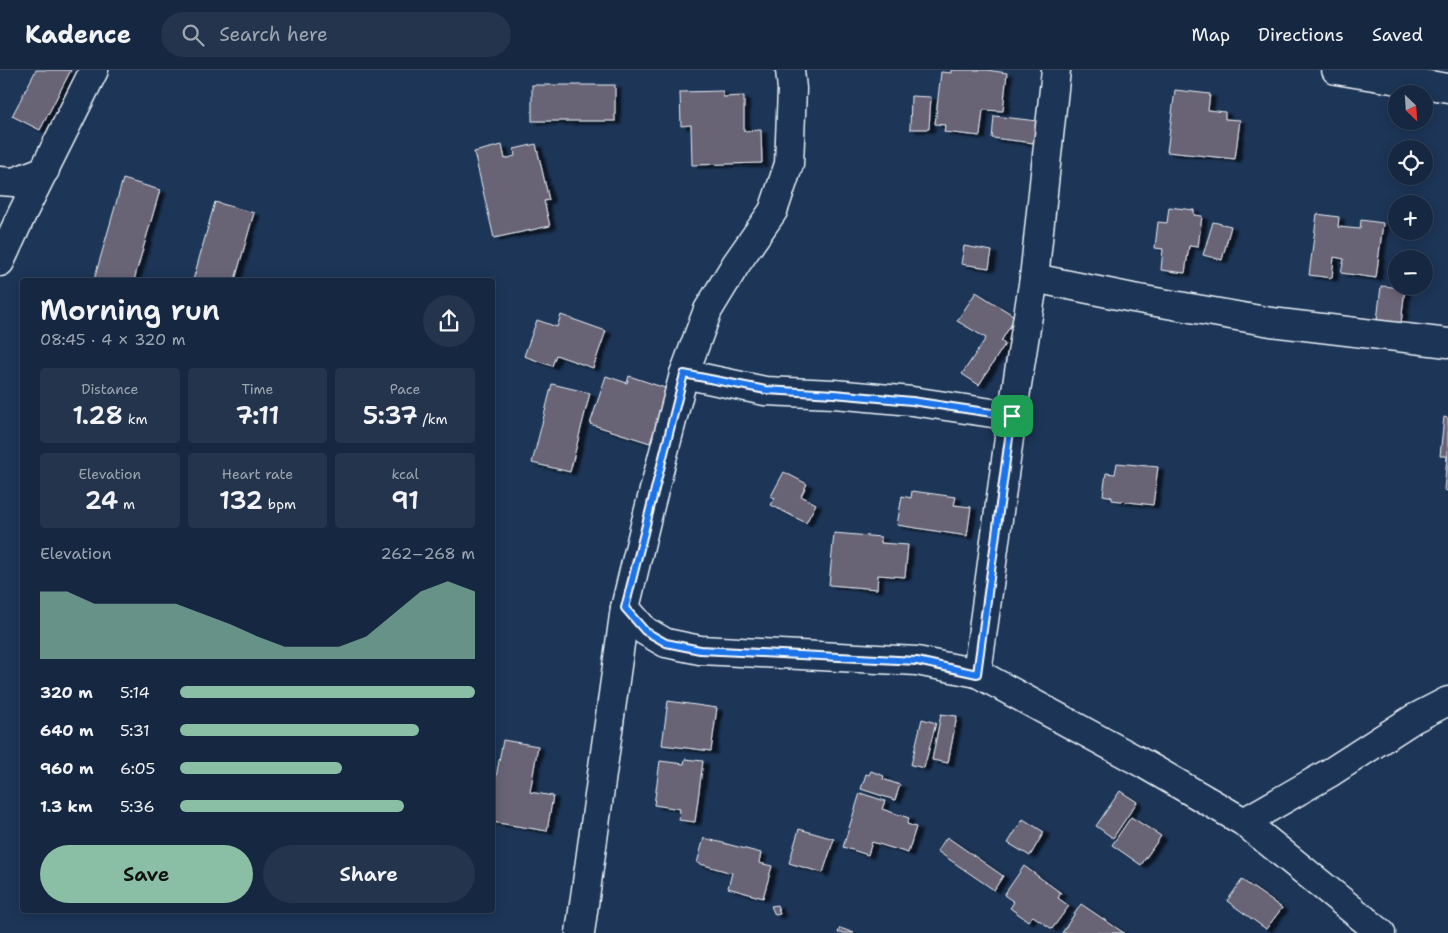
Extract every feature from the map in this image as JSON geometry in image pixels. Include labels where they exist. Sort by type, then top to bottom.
[{"type":"street","points":[[0,262],[94,70]]},
{"type":"street","points":[[580,933],[625,608],[684,374],[708,310],[736,264],[773,211],[789,164],[792,89],[790,70]]},
{"type":"street","points":[[977,674],[1012,416],[1034,278],[1056,70]]},
{"type":"street","points":[[1336,70],[1448,88]]},
{"type":"street","points":[[0,181],[14,182],[45,170]]},
{"type":"street","points":[[1034,278],[1133,298],[1271,322],[1448,343]]},
{"type":"street","points":[[684,374],[766,390],[912,401],[1012,416]]},
{"type":"street","points":[[625,608],[645,631],[666,643],[700,650],[917,661],[977,674],[1144,764],[1244,822],[1381,933]]},
{"type":"street","points":[[1244,822],[1330,772],[1413,719],[1448,701]]},
{"type":"building","points":[[36,70],[71,70],[40,130],[12,116]]},
{"type":"building","points":[[951,70],[987,70],[1007,73],[1003,111],[983,110],[980,136],[944,132],[945,125],[935,124],[941,72],[951,73]]},
{"type":"building","points":[[532,85],[615,85],[615,121],[532,121]]},
{"type":"building","points":[[1175,90],[1210,94],[1208,110],[1225,112],[1225,119],[1240,120],[1235,159],[1167,152]]},
{"type":"building","points":[[723,91],[723,97],[744,96],[744,131],[761,130],[762,163],[692,165],[691,125],[681,126],[680,92]]},
{"type":"building","points":[[911,96],[931,97],[929,129],[910,129]]},
{"type":"building","points":[[994,116],[1037,121],[1034,143],[992,138]]},
{"type":"building","points":[[536,144],[549,200],[544,201],[550,226],[494,238],[474,152],[502,145],[505,159],[515,156],[514,149]]},
{"type":"building","points":[[123,179],[160,190],[135,278],[95,278]]},
{"type":"building","points":[[215,202],[254,213],[236,278],[194,278]]},
{"type":"building","points":[[1169,207],[1194,210],[1194,215],[1202,216],[1198,247],[1189,246],[1185,273],[1161,270],[1163,249],[1155,248],[1158,222],[1167,223]]},
{"type":"building","points":[[1317,214],[1339,217],[1338,227],[1360,229],[1361,220],[1383,223],[1376,278],[1341,273],[1344,259],[1334,257],[1332,278],[1309,275]]},
{"type":"building","points":[[1213,222],[1231,226],[1222,260],[1203,255]]},
{"type":"building","points":[[964,246],[992,251],[989,268],[961,264]]},
{"type":"building","points":[[1381,286],[1388,287],[1388,295],[1404,295],[1401,324],[1377,321]]},
{"type":"building","points":[[976,292],[1016,317],[1001,341],[1005,344],[979,385],[962,374],[986,338],[957,321]]},
{"type":"building","points":[[561,315],[606,331],[593,368],[556,355],[552,366],[524,356],[537,320],[557,327]]},
{"type":"building","points":[[606,376],[627,383],[629,376],[668,389],[650,443],[590,424]]},
{"type":"building","points":[[552,384],[590,393],[570,472],[532,463]]},
{"type":"building","points":[[1444,417],[1448,418],[1448,491],[1444,490],[1447,456],[1440,456]]},
{"type":"building","points":[[1117,463],[1158,467],[1153,505],[1112,500],[1112,497],[1103,495],[1106,473],[1115,474]]},
{"type":"building","points":[[784,472],[807,484],[801,496],[816,504],[806,523],[771,505],[775,498],[771,496]]},
{"type":"building","points":[[912,491],[956,497],[954,505],[971,507],[967,536],[897,525],[902,496],[911,498]]},
{"type":"building","points":[[834,533],[881,537],[881,543],[908,545],[905,577],[878,575],[877,589],[829,585]]},
{"type":"building","points":[[668,701],[717,708],[711,751],[662,745]]},
{"type":"building","points":[[941,714],[957,716],[948,763],[932,760]]},
{"type":"building","points":[[922,719],[936,723],[924,768],[911,765]]},
{"type":"building","points":[[503,740],[538,746],[530,792],[553,796],[547,831],[495,822],[495,782]]},
{"type":"building","points":[[685,759],[703,761],[695,822],[679,820],[680,809],[654,805],[660,761],[684,764]]},
{"type":"building","points":[[871,771],[884,776],[883,779],[900,785],[895,800],[861,789],[866,774],[869,775]]},
{"type":"building","points":[[1120,791],[1137,802],[1113,838],[1096,826]]},
{"type":"building","points":[[860,793],[885,801],[882,809],[909,818],[907,824],[916,827],[908,853],[872,842],[868,855],[843,847]]},
{"type":"building","points":[[1131,817],[1161,836],[1141,865],[1112,845]]},
{"type":"building","points":[[1023,819],[1044,832],[1030,856],[1008,843]]},
{"type":"building","points":[[799,829],[834,839],[823,873],[789,863]]},
{"type":"building","points":[[947,837],[1003,876],[994,890],[937,851]]},
{"type":"building","points":[[704,838],[761,853],[759,863],[772,866],[763,898],[728,888],[732,873],[697,863]]},
{"type":"building","points":[[1024,866],[1061,893],[1058,898],[1069,906],[1052,929],[1033,916],[1028,921],[1010,908],[1014,902],[1004,895]]},
{"type":"building","points":[[1242,880],[1282,908],[1266,929],[1227,901]]},
{"type":"building","points":[[1081,904],[1124,933],[1062,933]]},
{"type":"building","points":[[777,905],[780,914],[775,915],[771,906]]},
{"type":"building","points":[[840,928],[854,933],[838,933]]},
{"type":"route","points":[[684,374],[766,390],[912,401],[1012,416],[977,674],[917,661],[700,650],[666,643],[645,631],[625,608],[684,374]]}]
